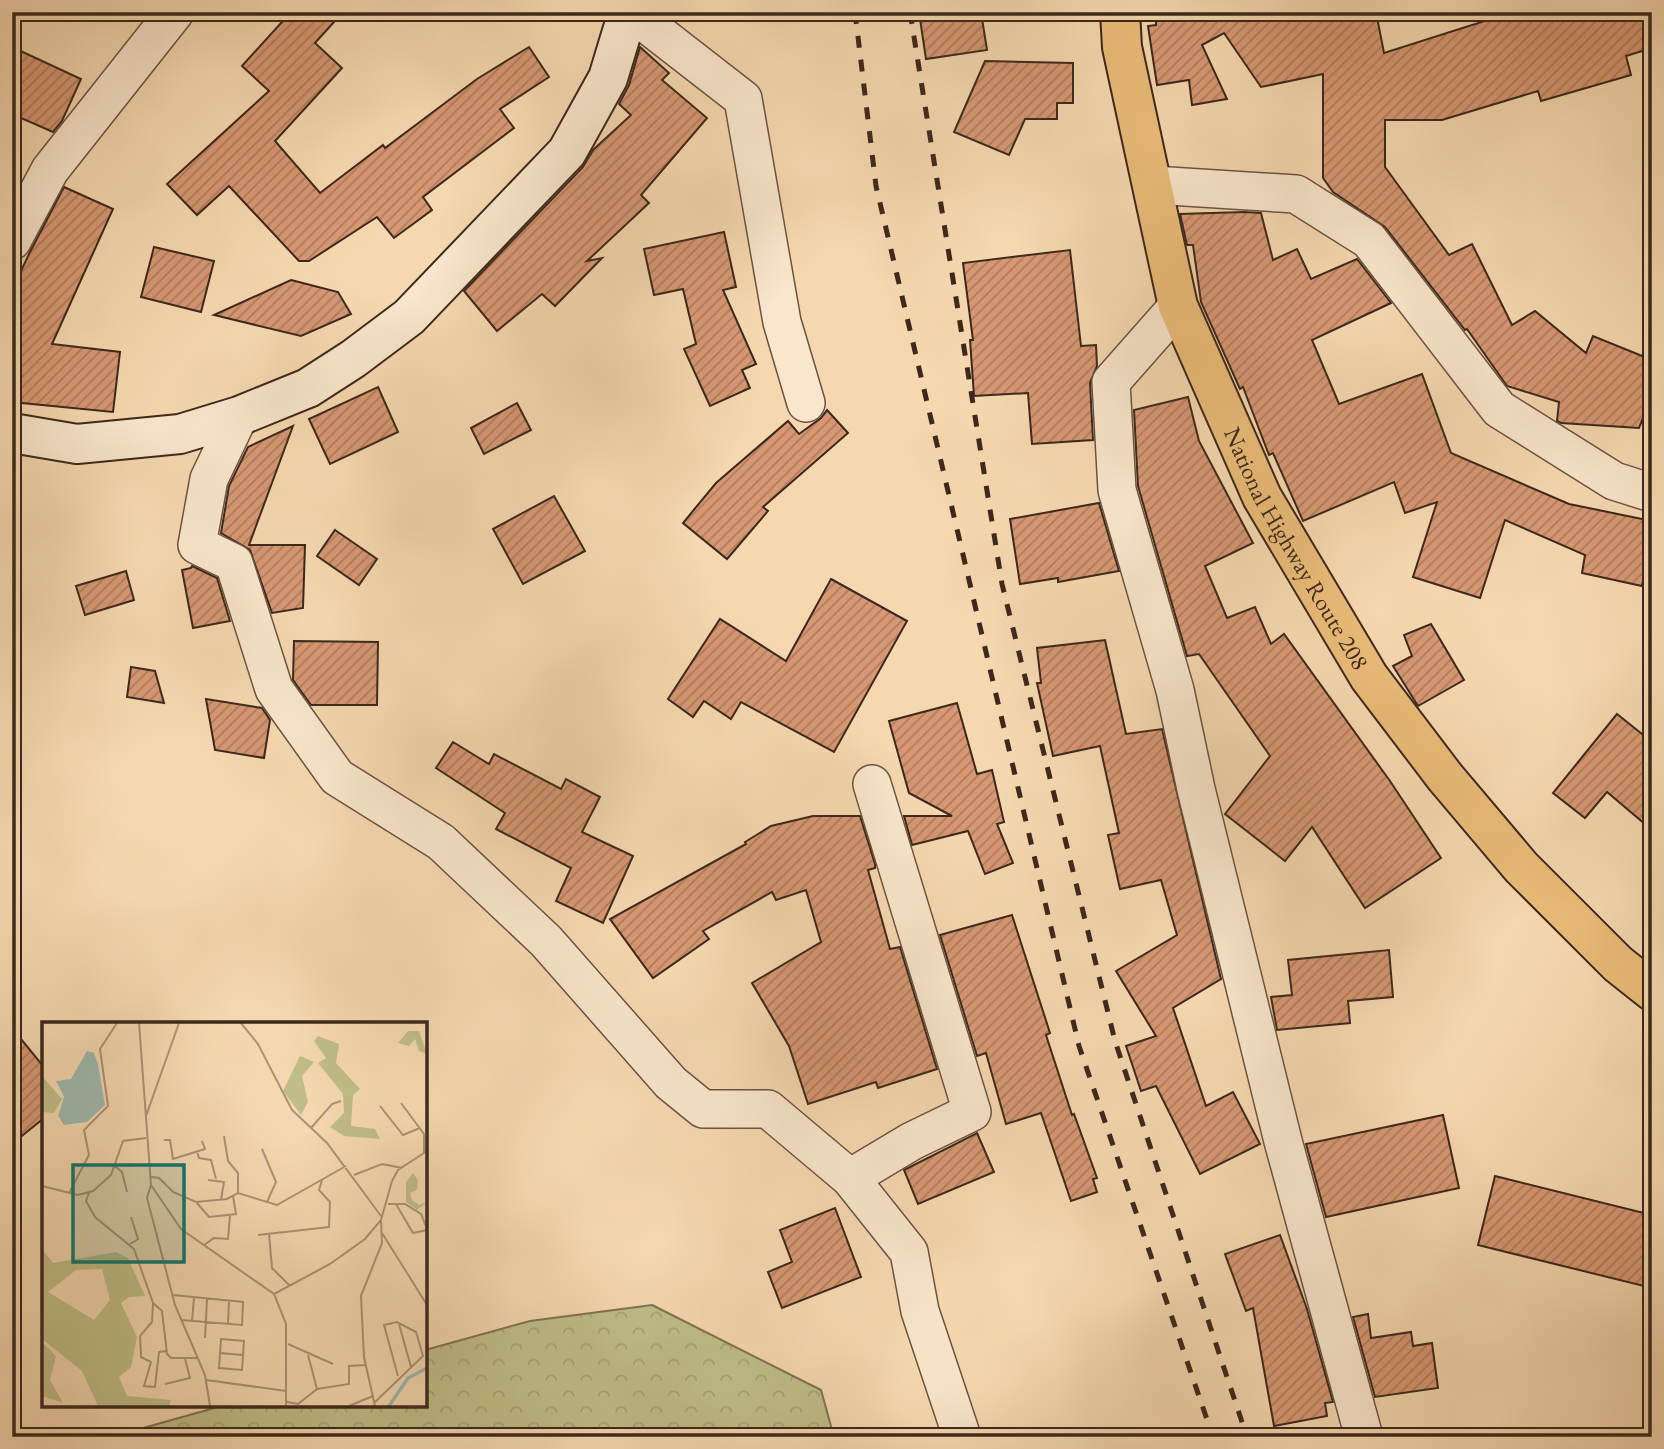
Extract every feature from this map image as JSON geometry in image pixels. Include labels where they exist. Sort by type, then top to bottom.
[{"type":"highway","name":"National Highway Route 208","points":[[1120,12],[1122,47],[1178,306],[1262,497],[1369,677],[1445,777],[1521,867],[1618,964],[1652,991]]},
{"type":"street","points":[[12,241],[50,170],[175,12]]},
{"type":"street","points":[[12,433],[76,444],[180,434],[239,416],[308,388],[353,359],[409,317],[567,152],[608,78],[629,12],[743,99],[782,322],[806,403]]},
{"type":"street","points":[[1153,185],[1296,194],[1369,240],[1499,409],[1614,481],[1652,493]]},
{"type":"street","points":[[1178,306],[1111,382],[1117,490],[1175,690],[1196,789],[1283,1140],[1364,1437]]},
{"type":"street","points":[[239,416],[209,479],[197,545],[234,563],[274,689],[337,777],[442,842],[546,941],[671,1083],[703,1109],[768,1109],[850,1178],[909,1252],[920,1311],[962,1437]]},
{"type":"street","points":[[850,1178],[912,1140],[972,1112],[872,784]]},
{"type":"green space","points":[[652,1305],[821,1390],[834,1437],[111,1437],[218,1407],[427,1407],[427,1349],[530,1321]]},
{"type":"building","points":[[291,12],[343,12],[315,43],[342,68],[275,141],[320,193],[477,79],[529,47],[549,77],[500,109],[514,128],[423,197],[432,210],[394,238],[377,217],[309,261],[299,261],[229,186],[197,215],[167,184],[269,91],[242,66]]},
{"type":"building","points":[[919,12],[981,12],[987,50],[926,59]]},
{"type":"building","points":[[1156,12],[1376,12],[1384,53],[1513,12],[1652,12],[1652,48],[1626,56],[1631,75],[1541,101],[1538,91],[1442,120],[1385,120],[1385,167],[1449,255],[1472,244],[1512,325],[1535,311],[1586,353],[1593,336],[1652,360],[1652,396],[1639,428],[1561,423],[1557,421],[1559,402],[1507,386],[1467,329],[1465,330],[1385,227],[1333,192],[1323,178],[1323,74],[1261,87],[1224,33],[1202,45],[1227,99],[1192,105],[1189,80],[1157,85],[1148,26],[1156,25]]},
{"type":"building","points":[[12,47],[81,79],[62,121],[53,132],[12,114]]},
{"type":"building","points":[[640,47],[669,73],[662,80],[707,118],[641,195],[649,203],[587,261],[602,258],[555,306],[542,294],[497,331],[464,291],[583,167],[593,150],[631,115],[619,104],[629,85]]},
{"type":"building","points":[[985,61],[1073,63],[1073,103],[1057,103],[1057,119],[1025,119],[1009,155],[954,132]]},
{"type":"building","points":[[64,187],[113,209],[52,344],[120,352],[113,412],[12,402],[12,290]]},
{"type":"building","points":[[1261,213],[1273,260],[1297,249],[1311,279],[1357,259],[1391,303],[1312,340],[1339,404],[1422,374],[1451,453],[1569,504],[1652,521],[1652,542],[1642,586],[1582,573],[1585,555],[1505,520],[1480,598],[1413,577],[1437,502],[1405,513],[1394,482],[1303,521],[1273,453],[1269,455],[1243,387],[1240,389],[1201,302],[1193,245],[1187,245],[1180,214]]},
{"type":"building","points":[[724,232],[736,287],[723,290],[756,364],[742,370],[750,388],[710,406],[684,349],[696,344],[683,289],[654,295],[644,249]]},
{"type":"building","points":[[154,247],[214,261],[201,312],[141,297]]},
{"type":"building","points":[[1070,250],[1081,346],[1096,345],[1097,366],[1090,383],[1093,440],[1032,444],[1028,393],[974,396],[970,340],[973,340],[963,263]]},
{"type":"building","points":[[291,280],[338,292],[351,314],[301,336],[214,315]]},
{"type":"building","points":[[378,387],[398,432],[330,464],[309,419]]},
{"type":"building","points":[[1188,397],[1199,441],[1253,543],[1205,566],[1227,618],[1255,607],[1271,644],[1284,634],[1390,781],[1441,858],[1365,908],[1312,827],[1285,861],[1225,814],[1270,756],[1199,654],[1187,656],[1138,486],[1134,410]]},
{"type":"building","points":[[517,403],[531,430],[484,454],[471,428]]},
{"type":"building","points":[[827,410],[848,433],[763,507],[768,511],[727,559],[683,523],[716,483],[788,421],[799,434],[821,418]]},
{"type":"building","points":[[293,426],[249,545],[305,545],[303,608],[272,613],[250,550],[221,533],[229,486],[248,447]]},
{"type":"building","points":[[554,496],[585,551],[523,584],[493,529]]},
{"type":"building","points":[[1099,503],[1119,571],[1058,582],[1058,578],[1020,584],[1010,519]]},
{"type":"building","points":[[335,530],[377,559],[359,585],[317,556]]},
{"type":"building","points":[[192,566],[217,578],[230,621],[193,628],[182,570]]},
{"type":"building","points":[[126,571],[134,600],[85,615],[76,586]]},
{"type":"building","points":[[831,579],[907,621],[834,752],[741,702],[731,719],[704,701],[693,717],[668,699],[720,619],[786,661]]},
{"type":"building","points":[[1431,624],[1464,680],[1418,706],[1393,666],[1412,656],[1404,635]]},
{"type":"building","points":[[1105,640],[1126,734],[1162,729],[1221,979],[1173,1008],[1206,1106],[1233,1092],[1260,1144],[1200,1174],[1156,1086],[1141,1091],[1126,1046],[1156,1036],[1116,971],[1177,935],[1161,880],[1120,889],[1108,835],[1119,833],[1100,746],[1053,756],[1037,683],[1041,683],[1037,648]]},
{"type":"building","points":[[294,641],[378,642],[377,705],[311,705],[293,680]]},
{"type":"building","points":[[131,667],[155,671],[164,703],[127,697]]},
{"type":"building","points":[[206,699],[262,708],[270,720],[264,758],[215,750]]},
{"type":"building","points":[[957,703],[977,774],[992,770],[1004,822],[997,824],[1013,863],[985,874],[968,831],[912,845],[904,816],[952,816],[909,793],[889,721]]},
{"type":"building","points":[[1617,714],[1652,742],[1652,830],[1607,792],[1585,818],[1553,793]]},
{"type":"building","points":[[453,742],[489,764],[494,754],[561,789],[566,779],[600,797],[582,832],[633,856],[603,923],[556,901],[571,868],[496,829],[505,813],[436,768]]},
{"type":"building","points":[[813,816],[860,816],[875,864],[875,868],[868,870],[890,949],[900,947],[937,1069],[878,1088],[876,1082],[808,1104],[789,1046],[752,983],[821,942],[806,890],[776,900],[772,892],[703,931],[709,939],[653,978],[610,919],[746,844],[745,842],[771,826]]},
{"type":"building","points":[[1012,915],[1050,1033],[1046,1035],[1072,1115],[1074,1114],[1097,1178],[1093,1179],[1097,1192],[1071,1201],[1041,1113],[1006,1124],[986,1053],[977,1056],[940,935]]},
{"type":"building","points":[[1389,950],[1393,997],[1348,1001],[1350,1023],[1277,1030],[1271,997],[1292,995],[1288,960]]},
{"type":"building","points":[[12,1028],[42,1065],[42,1120],[12,1144]]},
{"type":"building","points":[[1443,1115],[1459,1188],[1326,1217],[1306,1144]]},
{"type":"building","points":[[977,1133],[994,1172],[918,1204],[904,1170]]},
{"type":"building","points":[[1495,1176],[1652,1215],[1652,1288],[1478,1245]]},
{"type":"building","points":[[835,1208],[861,1277],[782,1308],[768,1272],[792,1262],[780,1230]]},
{"type":"building","points":[[1280,1235],[1307,1309],[1333,1402],[1325,1403],[1327,1416],[1274,1426],[1253,1308],[1246,1311],[1225,1254]]},
{"type":"building","points":[[1368,1314],[1371,1338],[1411,1332],[1413,1346],[1432,1343],[1438,1388],[1375,1397],[1353,1317]]},
{"type":"railway","points":[[855,12],[876,186],[1079,1046],[1213,1437]]},
{"type":"railway","points":[[910,12],[1002,584],[1115,1041],[1247,1437]]}]
